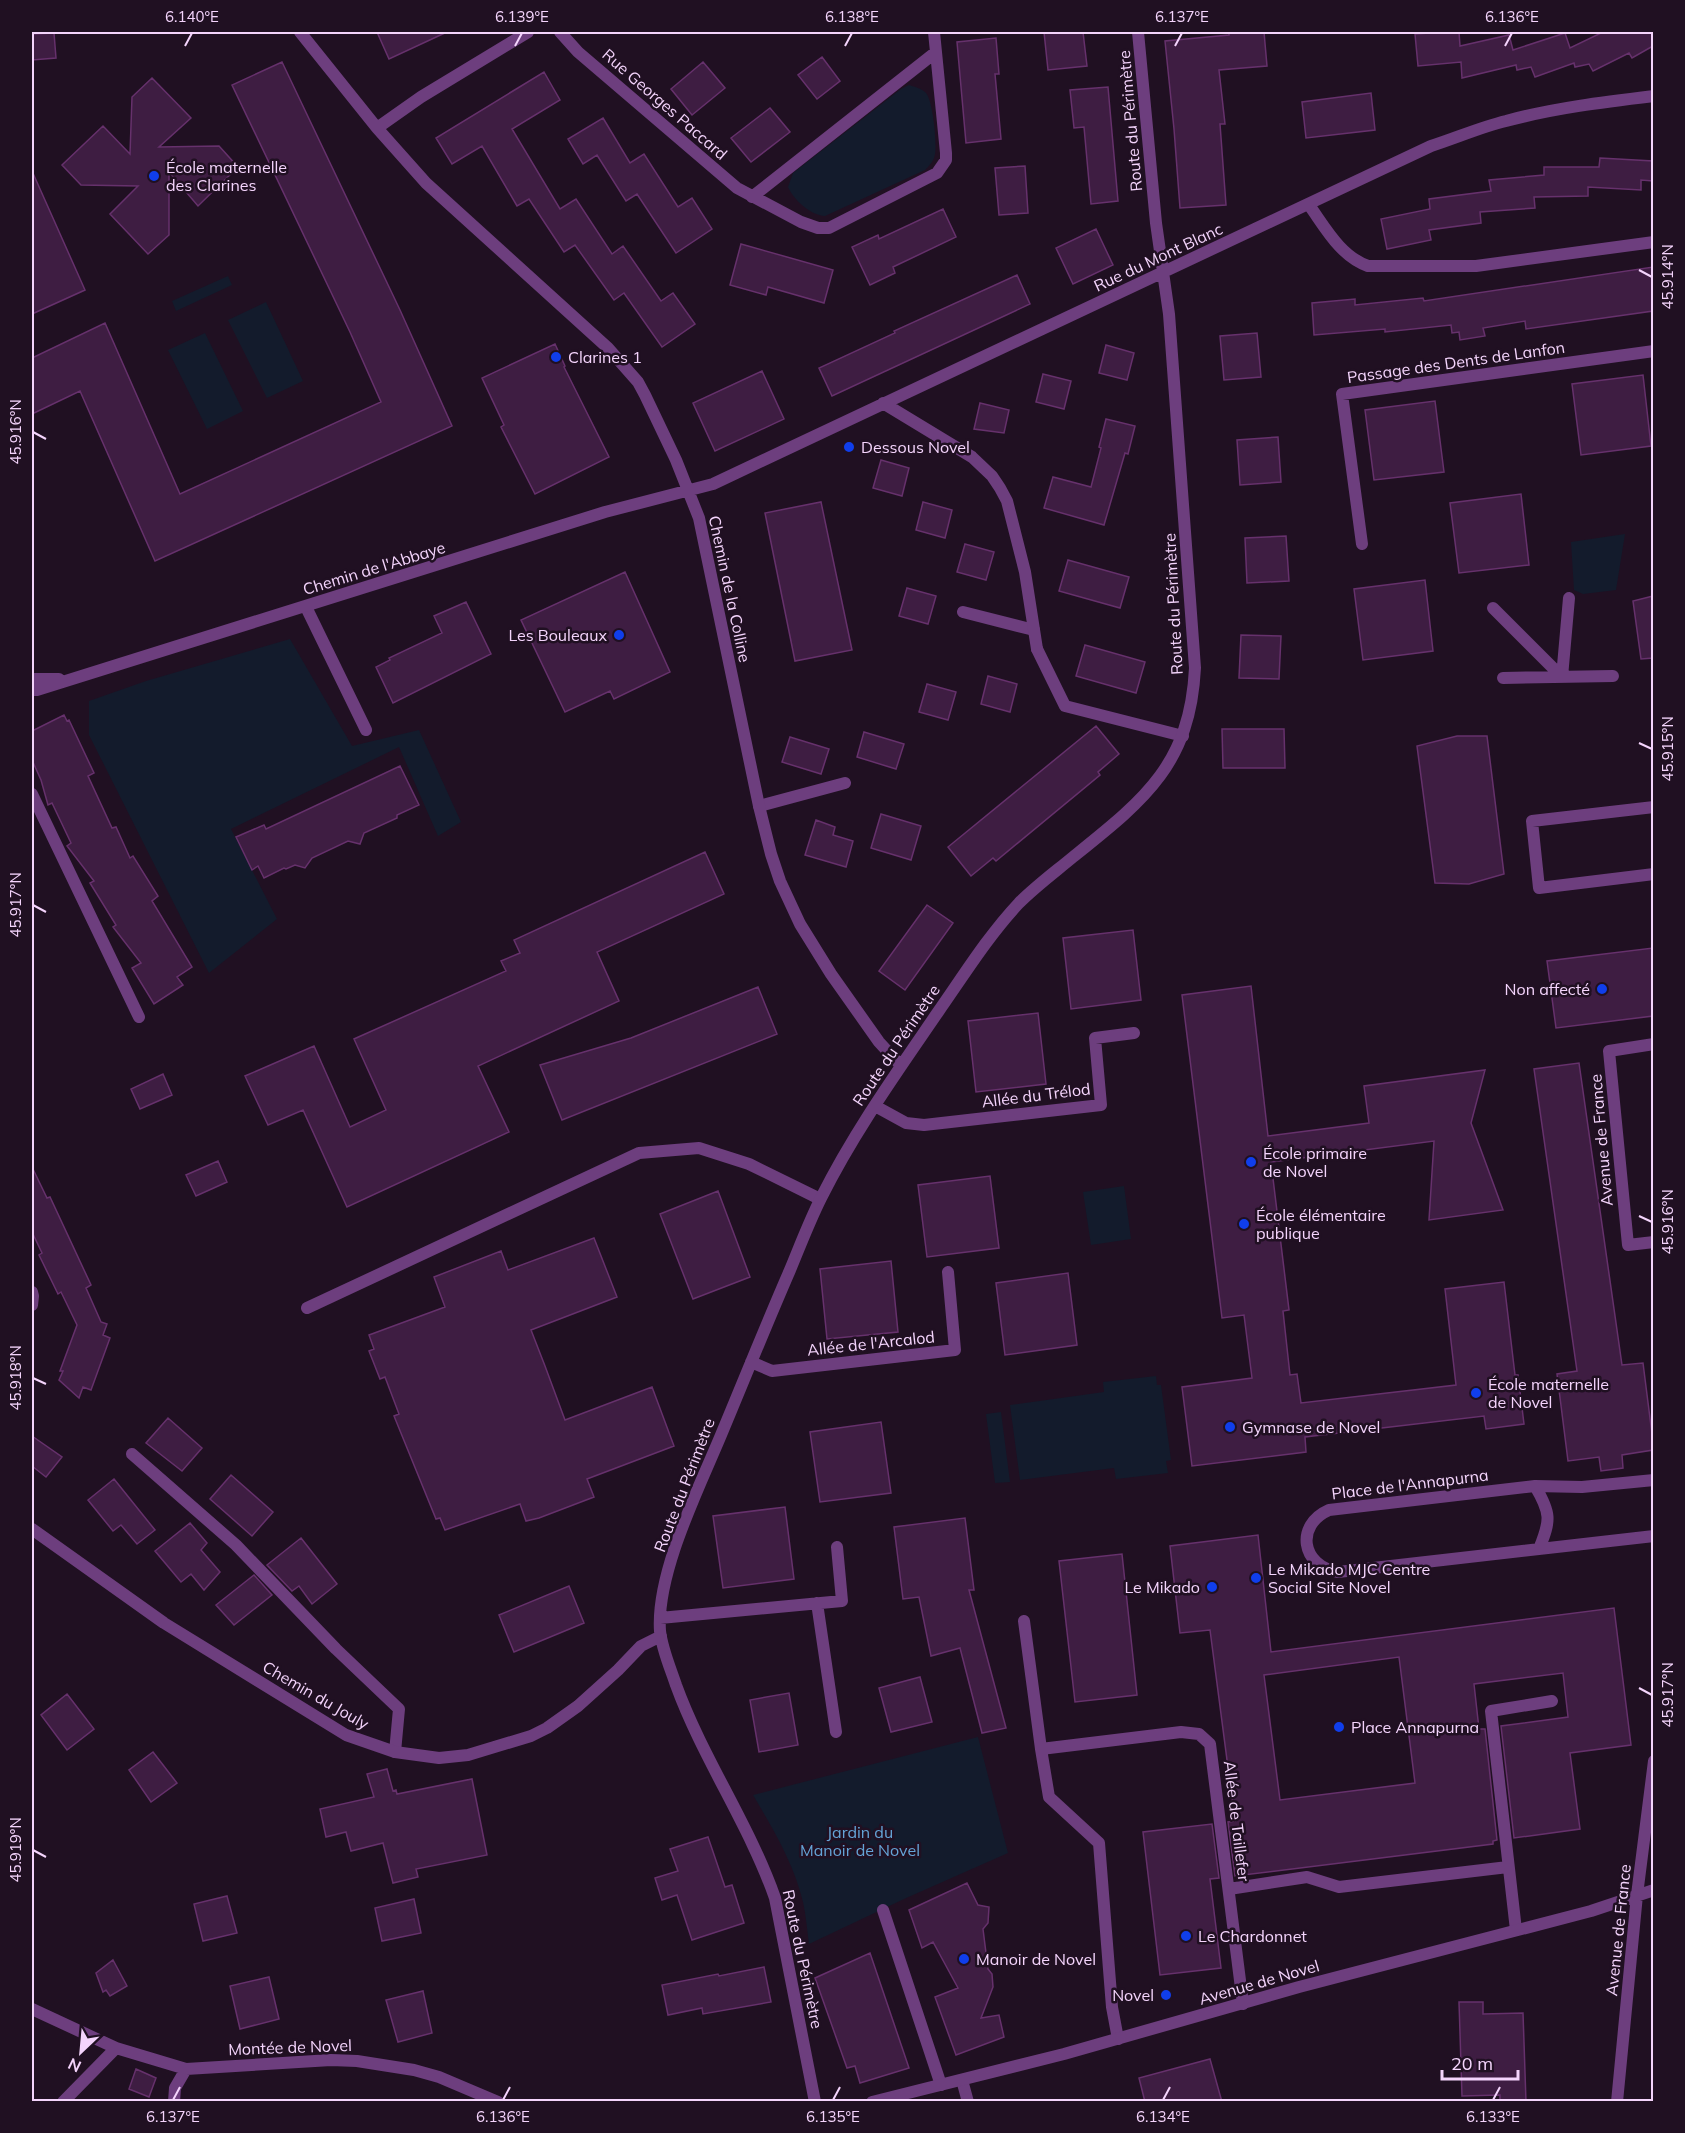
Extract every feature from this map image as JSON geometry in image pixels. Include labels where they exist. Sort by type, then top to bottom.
[{"type":"street","name":"Chemin de la Colline","points":[[300,32],[377,128],[426,183],[567,310],[626,368],[648,399],[689,491],[705,538],[740,720],[774,863],[800,924],[864,1022],[901,1066]]},
{"type":"street","points":[[377,128],[421,97],[528,32]]},
{"type":"street","name":"Rue Georges Paccard","points":[[560,32],[587,59],[738,188],[801,222],[824,229],[937,173],[946,160],[934,32]]},
{"type":"street","name":"Route du Périmètre","points":[[815,2102],[775,1898],[756,1851],[682,1702],[661,1636],[660,1618],[666,1584],[679,1536],[751,1362],[820,1199],[874,1106],[997,928],[1044,879],[1136,806],[1163,773],[1183,736],[1194,691],[1195,668],[1169,314],[1162,273],[1138,32]]},
{"type":"street","points":[[752,197],[936,52]]},
{"type":"street","name":"Rue du Mont Blanc","points":[[689,491],[713,484],[1431,146],[1475,130],[1554,110],[1653,96]]},
{"type":"street","points":[[1309,205],[1339,246],[1354,260],[1368,266],[1476,266],[1653,242]]},
{"type":"street","name":"Passage des Dents de Lanfon","points":[[1362,544],[1342,394],[1653,351]]},
{"type":"street","points":[[883,403],[972,457],[988,471],[1000,488],[1007,501],[1025,572],[1037,649],[1065,706],[1183,736]]},
{"type":"street","name":"Chemin de l'Abbaye","points":[[32,690],[306,607],[605,512],[689,491]]},
{"type":"street","points":[[1562,677],[1569,598]]},
{"type":"street","points":[[306,607],[366,730]]},
{"type":"street","points":[[1492,608],[1562,677]]},
{"type":"street","points":[[963,612],[1034,630]]},
{"type":"street","points":[[1503,678],[1613,676]]},
{"type":"street","name":"Chemin de l'Abbaye","points":[[32,679],[69,679]]},
{"type":"street","points":[[759,806],[845,783]]},
{"type":"street","points":[[32,794],[139,1017]]},
{"type":"street","points":[[1653,807],[1532,821],[1539,888],[1653,874]]},
{"type":"street","name":"Allée du Trélod","points":[[874,1106],[906,1123],[924,1125],[1101,1105],[1095,1038],[1134,1033]]},
{"type":"street","name":"Avenue de France","points":[[1653,1044],[1610,1051],[1628,1245],[1653,1242]]},
{"type":"street","points":[[307,1308],[639,1153],[699,1148],[749,1164],[820,1199]]},
{"type":"street","name":"Allée de l'Arcalod","points":[[751,1362],[772,1371],[955,1350],[948,1272]]},
{"type":"street","points":[[32,1292],[32,1305]]},
{"type":"street","points":[[132,1454],[236,1545],[336,1649],[399,1708],[395,1752]]},
{"type":"street","name":"Place de l'Annapurna","points":[[1653,1480],[1582,1487],[1535,1486],[1329,1510],[1321,1513],[1314,1520],[1308,1528],[1306,1538],[1311,1557],[1318,1565],[1338,1572],[1653,1536]]},
{"type":"street","points":[[1535,1486],[1547,1506],[1548,1528],[1539,1549]]},
{"type":"street","name":"Chemin du Jouly","points":[[32,1529],[164,1623],[276,1692],[346,1735],[395,1752],[439,1758],[468,1755],[531,1736],[547,1728],[578,1706],[641,1646],[661,1636]]},
{"type":"street","points":[[660,1618],[842,1601],[837,1547]]},
{"type":"street","points":[[817,1603],[836,1732]]},
{"type":"street","points":[[1024,1621],[1048,1797],[1099,1843],[1112,2007],[1118,2039]]},
{"type":"street","points":[[1516,1930],[1491,1711],[1552,1701]]},
{"type":"street","name":"Allée de Taillefer","points":[[1041,1749],[1181,1732],[1194,1733],[1207,1740],[1212,1749],[1243,2004]]},
{"type":"street","name":"Avenue de France","points":[[1617,2102],[1637,1895],[1653,1761]]},
{"type":"street","points":[[1229,1889],[1307,1877],[1339,1887],[1508,1868]]},
{"type":"street","name":"Avenue de Novel","points":[[872,2102],[1118,2039],[1591,1911],[1653,1890]]},
{"type":"street","points":[[883,1910],[941,2085]]},
{"type":"street","name":"Montée de Novel","points":[[32,2008],[116,2048],[186,2069],[331,2060],[357,2061],[414,2070],[439,2077],[498,2102]]},
{"type":"street","points":[[63,2102],[116,2048]]},
{"type":"street","points":[[174,2102],[175,2088],[186,2069]]},
{"type":"street","points":[[962,2080],[968,2102]]},
{"type":"green space","points":[[909,85],[926,93],[931,104],[935,149],[930,165],[925,170],[825,216],[814,213],[803,206],[788,187],[793,173]]},
{"type":"green space","points":[[228,276],[232,285],[176,311],[172,301]]},
{"type":"green space","points":[[266,302],[303,381],[267,398],[228,320]]},
{"type":"green space","points":[[205,333],[243,411],[207,429],[168,350]]},
{"type":"green space","points":[[1625,534],[1616,590],[1583,594],[1574,590],[1571,542]]},
{"type":"green space","points":[[290,639],[352,746],[419,730],[461,822],[438,836],[399,747],[231,829],[277,919],[209,973],[89,735],[89,701],[146,681]]},
{"type":"green space","points":[[1124,1186],[1131,1239],[1091,1245],[1083,1192]]},
{"type":"green space","points":[[1156,1376],[1157,1385],[1161,1385],[1171,1460],[1166,1461],[1168,1473],[1116,1479],[1114,1468],[1020,1480],[1010,1405],[1104,1392],[1103,1382]]},
{"type":"green space","points":[[1001,1412],[1010,1482],[995,1483],[986,1414]]},
{"type":"green space","name":"Jardin du Manoir de Novel","points":[[978,1737],[1008,1853],[809,1944],[803,1902],[794,1874],[753,1795]]},
{"type":"building","points":[[377,32],[447,32],[389,59]]},
{"type":"building","points":[[1044,32],[1083,32],[1087,66],[1048,70]]},
{"type":"building","points":[[1229,32],[1264,32],[1267,66],[1219,70],[1225,124],[1220,124],[1226,205],[1180,208],[1165,41],[1229,35]]},
{"type":"building","points":[[1459,32],[1460,46],[1509,35],[1513,50],[1565,33],[1570,48],[1603,32],[1653,32],[1653,46],[1632,58],[1629,53],[1593,71],[1589,64],[1575,67],[1574,63],[1535,77],[1531,67],[1517,70],[1516,65],[1462,78],[1461,62],[1418,66],[1415,34]]},
{"type":"building","points":[[54,33],[56,58],[32,60],[32,34]]},
{"type":"building","points":[[996,38],[999,74],[995,74],[1001,139],[966,143],[957,42]]},
{"type":"building","points":[[822,57],[840,81],[817,99],[798,75]]},
{"type":"building","points":[[282,62],[400,310],[452,426],[155,561],[80,391],[32,414],[32,358],[105,323],[180,494],[381,402],[232,85]]},
{"type":"building","points":[[703,62],[725,88],[692,115],[671,89]]},
{"type":"building","points":[[544,72],[560,100],[512,129],[560,209],[576,199],[612,254],[623,246],[661,301],[673,293],[695,324],[662,347],[624,293],[614,300],[575,245],[564,252],[529,199],[517,206],[482,146],[452,164],[436,138]]},
{"type":"building","points":[[152,78],[191,118],[159,147],[219,146],[238,167],[198,206],[169,172],[169,235],[148,254],[110,214],[138,186],[81,185],[62,165],[103,126],[130,154],[132,97]]},
{"type":"building","points":[[1108,87],[1118,201],[1091,204],[1084,127],[1074,128],[1070,90]]},
{"type":"building","points":[[1371,93],[1375,130],[1306,138],[1302,102]]},
{"type":"building","points":[[770,108],[790,132],[751,162],[731,138]]},
{"type":"building","points":[[603,118],[630,163],[644,154],[678,207],[692,198],[712,229],[676,253],[637,194],[626,201],[597,155],[583,164],[568,139]]},
{"type":"building","points":[[1600,158],[1653,161],[1653,181],[1641,180],[1641,190],[1588,187],[1588,196],[1534,197],[1535,208],[1480,212],[1481,223],[1429,230],[1431,240],[1387,249],[1381,219],[1430,209],[1429,199],[1491,191],[1489,180],[1544,175],[1544,167],[1599,167]]},
{"type":"building","points":[[1025,166],[1028,213],[999,215],[995,168]]},
{"type":"building","points":[[32,171],[85,290],[32,314]]},
{"type":"building","points":[[943,209],[956,237],[893,267],[895,273],[870,285],[852,247],[878,235],[879,239]]},
{"type":"building","points":[[1096,229],[1113,265],[1073,284],[1056,248]]},
{"type":"building","points":[[741,244],[833,270],[824,303],[768,287],[766,295],[730,285]]},
{"type":"building","points":[[1653,267],[1653,311],[1526,329],[1525,321],[1483,328],[1485,336],[1460,340],[1459,332],[1452,333],[1451,325],[1385,332],[1385,329],[1314,335],[1312,303],[1355,299],[1355,305],[1423,298],[1424,301]]},
{"type":"building","points":[[1017,275],[1030,304],[832,396],[819,368]]},
{"type":"building","points":[[1257,333],[1261,377],[1224,380],[1220,336]]},
{"type":"building","points":[[555,344],[609,457],[535,494],[501,427],[504,425],[482,378]]},
{"type":"building","points":[[1106,345],[1134,353],[1127,380],[1099,373]]},
{"type":"building","points":[[762,371],[784,419],[715,451],[693,403]]},
{"type":"building","points":[[1043,374],[1071,381],[1064,409],[1036,402]]},
{"type":"building","points":[[1643,375],[1651,446],[1581,455],[1572,384]]},
{"type":"building","points":[[1435,401],[1444,472],[1374,480],[1365,410]]},
{"type":"building","points":[[980,403],[1009,410],[1004,433],[974,429]]},
{"type":"building","points":[[1106,419],[1135,426],[1104,525],[1044,508],[1053,477],[1091,487]]},
{"type":"building","points":[[1278,437],[1281,482],[1240,485],[1237,440]]},
{"type":"building","points":[[881,460],[909,468],[902,496],[873,488]]},
{"type":"building","points":[[1521,494],[1529,565],[1459,573],[1450,503]]},
{"type":"building","points":[[821,502],[852,650],[795,661],[765,513]]},
{"type":"building","points":[[923,502],[952,510],[945,538],[916,530]]},
{"type":"building","points":[[1286,536],[1289,581],[1247,583],[1245,538]]},
{"type":"building","points":[[965,544],[994,552],[986,580],[957,572]]},
{"type":"building","points":[[1068,560],[1129,577],[1120,608],[1059,591]]},
{"type":"building","points":[[625,572],[670,672],[614,699],[610,691],[565,712],[521,620]]},
{"type":"building","points":[[1425,580],[1433,651],[1363,660],[1354,589]]},
{"type":"building","points":[[907,588],[936,596],[928,624],[899,616]]},
{"type":"building","points":[[1653,596],[1653,658],[1641,659],[1633,601]]},
{"type":"building","points":[[466,602],[491,654],[393,703],[376,667],[390,660],[389,658],[442,633],[434,616]]},
{"type":"building","points":[[1241,635],[1281,636],[1279,679],[1239,678]]},
{"type":"building","points":[[1085,645],[1145,662],[1136,693],[1076,676]]},
{"type":"building","points":[[988,676],[1017,684],[1010,712],[981,704]]},
{"type":"building","points":[[927,684],[956,692],[948,720],[919,712]]},
{"type":"building","points":[[64,715],[67,721],[69,720],[94,773],[88,776],[112,828],[116,827],[130,858],[133,856],[158,896],[152,901],[192,967],[177,977],[183,985],[154,1004],[132,968],[141,963],[113,927],[116,925],[90,883],[94,881],[67,846],[71,843],[52,803],[48,805],[32,760],[32,731]]},
{"type":"building","points":[[1096,726],[1119,754],[1098,772],[1100,775],[996,861],[993,858],[971,876],[948,847]]},
{"type":"building","points":[[1222,729],[1284,729],[1285,768],[1223,768]]},
{"type":"building","points":[[864,732],[904,744],[896,769],[857,757]]},
{"type":"building","points":[[1457,736],[1487,736],[1504,874],[1469,884],[1435,883],[1417,746]]},
{"type":"building","points":[[790,737],[829,749],[821,774],[782,762]]},
{"type":"building","points":[[400,766],[419,805],[364,833],[360,844],[348,841],[312,858],[305,868],[295,865],[264,878],[258,866],[252,870],[236,837],[264,825],[266,829]]},
{"type":"building","points":[[881,814],[921,826],[911,860],[871,848]]},
{"type":"building","points":[[816,820],[835,827],[833,835],[853,841],[846,867],[805,855]]},
{"type":"building","points":[[705,852],[724,894],[597,952],[619,1001],[478,1066],[509,1132],[347,1207],[303,1110],[268,1125],[245,1076],[314,1046],[350,1127],[386,1110],[354,1039],[506,971],[501,961],[520,953],[514,940]]},
{"type":"building","points":[[927,905],[953,923],[905,990],[879,971]]},
{"type":"building","points":[[1133,930],[1141,1000],[1071,1009],[1063,938]]},
{"type":"building","name":"Non affecté","points":[[1653,948],[1653,1016],[1556,1028],[1547,961]]},
{"type":"building","name":"École élémentaire publique","points":[[1251,986],[1268,1136],[1369,1123],[1364,1086],[1485,1070],[1471,1123],[1503,1210],[1429,1220],[1434,1141],[1271,1162],[1289,1310],[1283,1311],[1290,1375],[1297,1374],[1301,1403],[1456,1385],[1445,1289],[1504,1282],[1515,1375],[1518,1375],[1524,1424],[1486,1429],[1484,1416],[1305,1437],[1306,1452],[1192,1466],[1182,1387],[1252,1378],[1244,1315],[1222,1318],[1182,995]]},
{"type":"building","points":[[758,987],[777,1034],[562,1120],[540,1065],[631,1038]]},
{"type":"building","points":[[1038,1013],[1046,1084],[976,1092],[968,1021]]},
{"type":"building","points":[[1579,1063],[1622,1365],[1643,1363],[1653,1442],[1653,1450],[1622,1455],[1623,1468],[1601,1471],[1599,1457],[1568,1461],[1557,1374],[1577,1371],[1534,1069]]},
{"type":"building","points":[[163,1074],[172,1095],[140,1109],[131,1089]]},
{"type":"building","points":[[218,1161],[227,1182],[196,1196],[186,1175]]},
{"type":"building","points":[[32,1167],[47,1198],[50,1197],[91,1285],[86,1288],[101,1322],[107,1324],[103,1335],[110,1338],[91,1390],[83,1387],[79,1398],[59,1380],[63,1371],[60,1371],[77,1325],[61,1292],[58,1294],[39,1255],[42,1253],[32,1232]]},
{"type":"building","points":[[990,1176],[999,1248],[927,1257],[918,1185]]},
{"type":"building","points":[[718,1191],[750,1277],[693,1299],[660,1214]]},
{"type":"building","points":[[594,1238],[617,1297],[531,1330],[565,1420],[652,1387],[674,1446],[587,1479],[594,1497],[539,1518],[526,1521],[520,1504],[445,1530],[440,1518],[436,1519],[394,1416],[399,1414],[385,1377],[380,1379],[369,1351],[374,1349],[369,1335],[445,1307],[434,1277],[501,1251],[508,1270]]},
{"type":"building","points":[[891,1261],[898,1332],[827,1339],[820,1269]]},
{"type":"building","points":[[1068,1273],[1077,1345],[1005,1355],[996,1283]]},
{"type":"building","points":[[168,1418],[202,1448],[182,1471],[146,1443]]},
{"type":"building","points":[[881,1422],[891,1493],[820,1502],[810,1432]]},
{"type":"building","points":[[32,1436],[62,1457],[46,1477],[32,1466]]},
{"type":"building","points":[[231,1475],[273,1512],[252,1536],[210,1499]]},
{"type":"building","points":[[114,1479],[155,1530],[137,1544],[121,1525],[113,1531],[88,1500]]},
{"type":"building","points":[[785,1507],[794,1579],[723,1588],[713,1516]]},
{"type":"building","points":[[965,1518],[974,1590],[969,1590],[1006,1728],[982,1733],[960,1648],[931,1656],[919,1597],[903,1599],[894,1527]]},
{"type":"building","points":[[190,1523],[207,1543],[201,1550],[220,1572],[204,1590],[191,1574],[181,1582],[155,1551]]},
{"type":"building","points":[[1258,1535],[1271,1652],[1614,1608],[1631,1745],[1570,1753],[1580,1829],[1514,1838],[1501,1726],[1568,1717],[1563,1673],[1474,1684],[1479,1729],[1485,1729],[1497,1840],[1493,1841],[1493,1844],[1235,1876],[1228,1822],[1235,1821],[1210,1630],[1180,1633],[1170,1546]],"holes":[[[1399,1657],[1415,1783],[1280,1800],[1264,1675]]]},
{"type":"building","points":[[301,1538],[337,1584],[312,1604],[299,1586],[292,1591],[267,1565]]},
{"type":"building","points":[[1122,1554],[1137,1695],[1075,1702],[1059,1561]]},
{"type":"building","points":[[254,1575],[272,1595],[234,1625],[216,1605]]},
{"type":"building","points":[[569,1586],[584,1623],[514,1652],[499,1615]]},
{"type":"building","points":[[920,1677],[932,1722],[891,1732],[879,1688]]},
{"type":"building","points":[[789,1693],[798,1745],[759,1752],[750,1700]]},
{"type":"building","points":[[67,1694],[94,1729],[67,1750],[41,1715]]},
{"type":"building","points":[[153,1752],[177,1783],[151,1802],[129,1770]]},
{"type":"building","points":[[387,1769],[393,1791],[396,1790],[397,1794],[472,1779],[487,1855],[416,1869],[418,1877],[393,1883],[383,1843],[351,1851],[346,1832],[326,1837],[320,1809],[374,1797],[367,1774]]},
{"type":"building","points":[[1212,1824],[1219,1878],[1210,1879],[1221,1968],[1160,1975],[1143,1832]]},
{"type":"building","points":[[708,1837],[725,1887],[732,1885],[744,1923],[692,1940],[677,1895],[662,1900],[655,1878],[678,1871],[670,1849]]},
{"type":"building","name":"Manoir de Novel","points":[[967,1883],[978,1905],[989,1907],[988,1923],[983,1929],[988,1969],[992,1974],[993,1987],[981,2018],[999,2015],[1004,2037],[956,2055],[935,1997],[958,1988],[933,1942],[922,1948],[909,1910]]},
{"type":"building","points":[[227,1896],[237,1933],[203,1941],[194,1904]]},
{"type":"building","points":[[414,1899],[421,1933],[382,1941],[375,1908]]},
{"type":"building","points":[[870,1953],[909,2068],[860,2083],[855,2066],[847,2068],[815,1978]]},
{"type":"building","points":[[113,1960],[127,1986],[110,1996],[106,1990],[103,1992],[96,1973]]},
{"type":"building","points":[[764,1967],[771,2002],[703,2014],[702,2008],[668,2015],[662,1985]]},
{"type":"building","points":[[269,1977],[279,2019],[240,2029],[230,1986]]},
{"type":"building","points":[[423,1991],[432,2033],[398,2042],[386,2000]]},
{"type":"building","points":[[1459,2002],[1483,2002],[1483,2014],[1523,2013],[1526,2102],[1500,2102],[1500,2095],[1462,2096]]},
{"type":"building","points":[[1210,2059],[1222,2102],[1145,2102],[1139,2078]]},
{"type":"building","points":[[136,2069],[156,2078],[149,2097],[129,2089]]},
{"type":"place","name":"École maternelle des Clarines","points":[[154,176]]},
{"type":"place","name":"Clarines 1","points":[[556,357]]},
{"type":"place","name":"Dessous Novel","points":[[849,447]]},
{"type":"place","name":"Les Bouleaux","points":[[619,635]]},
{"type":"place","name":"Non affecté","points":[[1602,989]]},
{"type":"place","name":"École primaire de Novel","points":[[1251,1162]]},
{"type":"place","name":"École élémentaire publique","points":[[1244,1224]]},
{"type":"place","name":"École maternelle de Novel","points":[[1476,1393]]},
{"type":"place","name":"Gymnase de Novel","points":[[1230,1427]]},
{"type":"place","name":"Le Mikado MJC Centre Social Site Novel","points":[[1256,1578]]},
{"type":"place","name":"Le Mikado","points":[[1212,1587]]},
{"type":"place","name":"Place Annapurna","points":[[1339,1727]]},
{"type":"place","name":"Le Chardonnet","points":[[1186,1936]]},
{"type":"place","name":"Manoir de Novel","points":[[964,1959]]},
{"type":"place","name":"Novel","points":[[1166,1995]]}]
